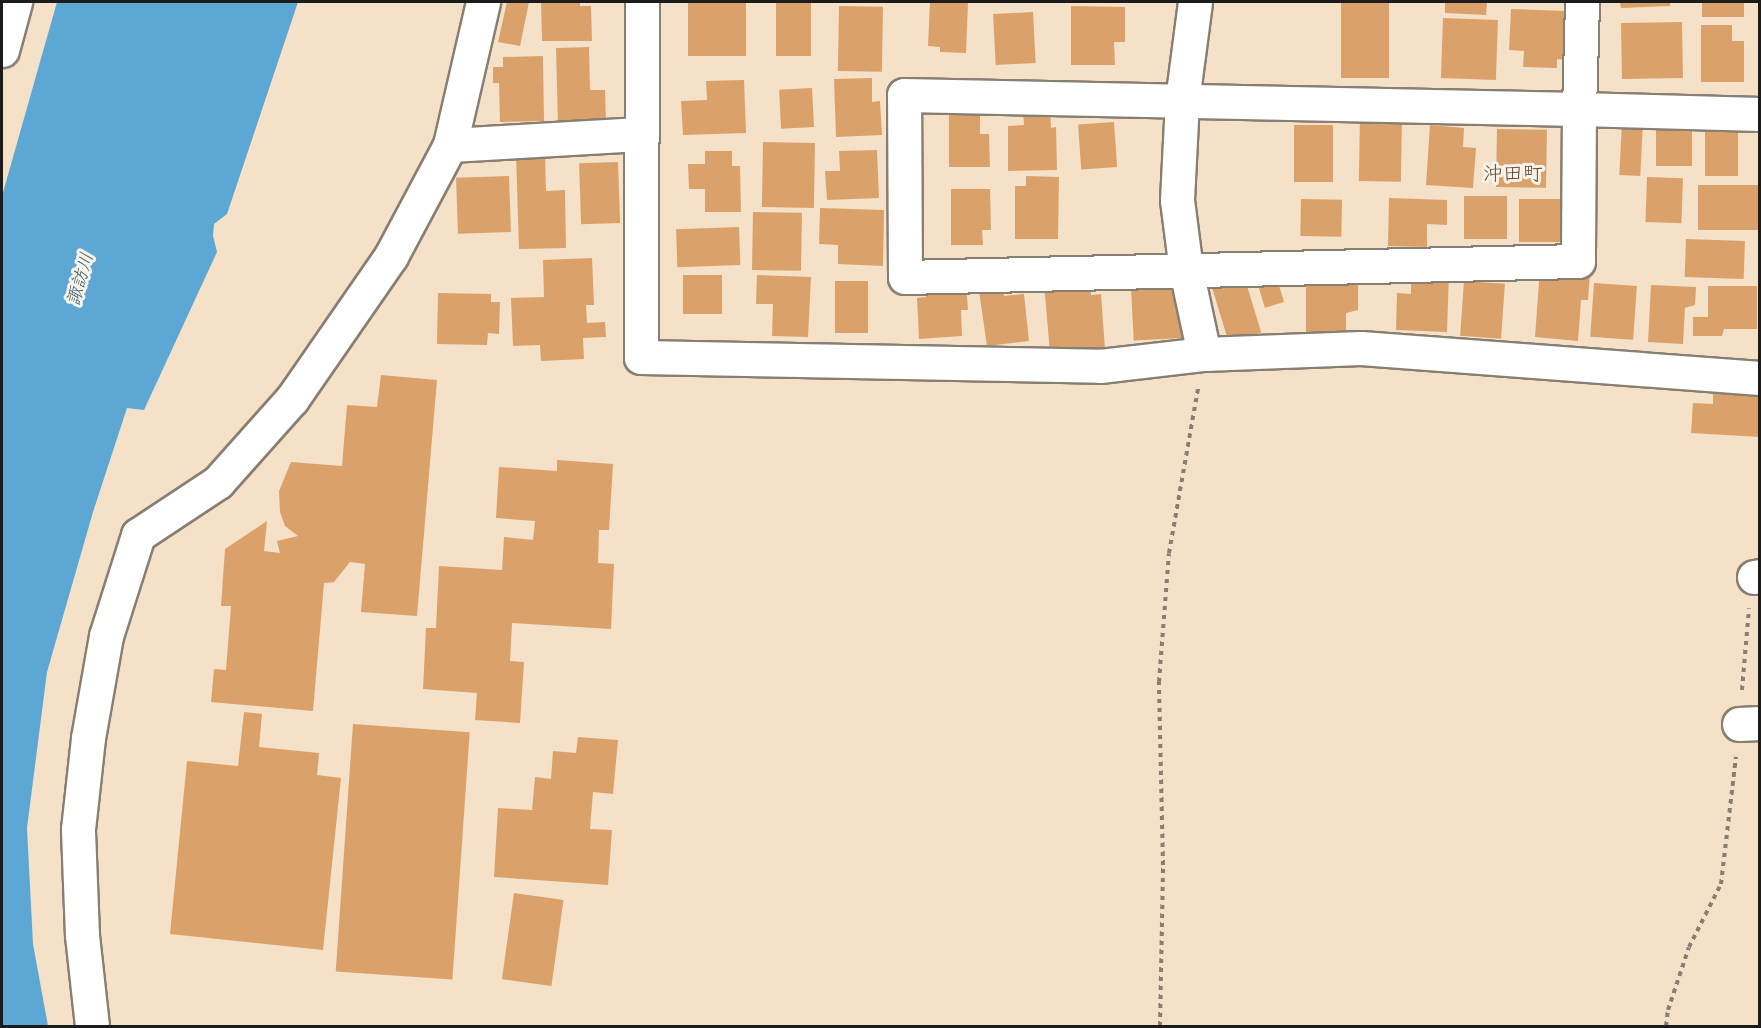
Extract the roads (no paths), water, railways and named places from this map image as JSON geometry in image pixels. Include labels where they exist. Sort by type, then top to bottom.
[{"type":"street","points":[[2,50],[15,2]]},
{"type":"street","points":[[92,1026],[81,935],[78,829],[88,738],[106,636],[138,535],[218,482],[292,399],[391,256],[450,144],[483,2]]},
{"type":"street","points":[[642,2],[641,357],[1100,366],[1204,354],[1361,348],[1760,378]]},
{"type":"street","points":[[1195,2],[1182,100],[1177,200],[1186,270],[1204,354]]},
{"type":"street","points":[[1582,2],[1580,109],[1578,261],[904,277],[904,95],[1182,100],[1580,109],[1760,114]]},
{"type":"street","points":[[450,144],[641,134]]},
{"type":"water","name":"諏訪川","points":[[57,2],[298,2],[227,214],[214,224],[213,236],[217,252],[144,410],[127,408],[93,512],[47,672],[27,828],[33,944],[48,1026],[2,1026],[2,196]]},
{"type":"district","name":"沖田町","points":[[1513,176]]}]
